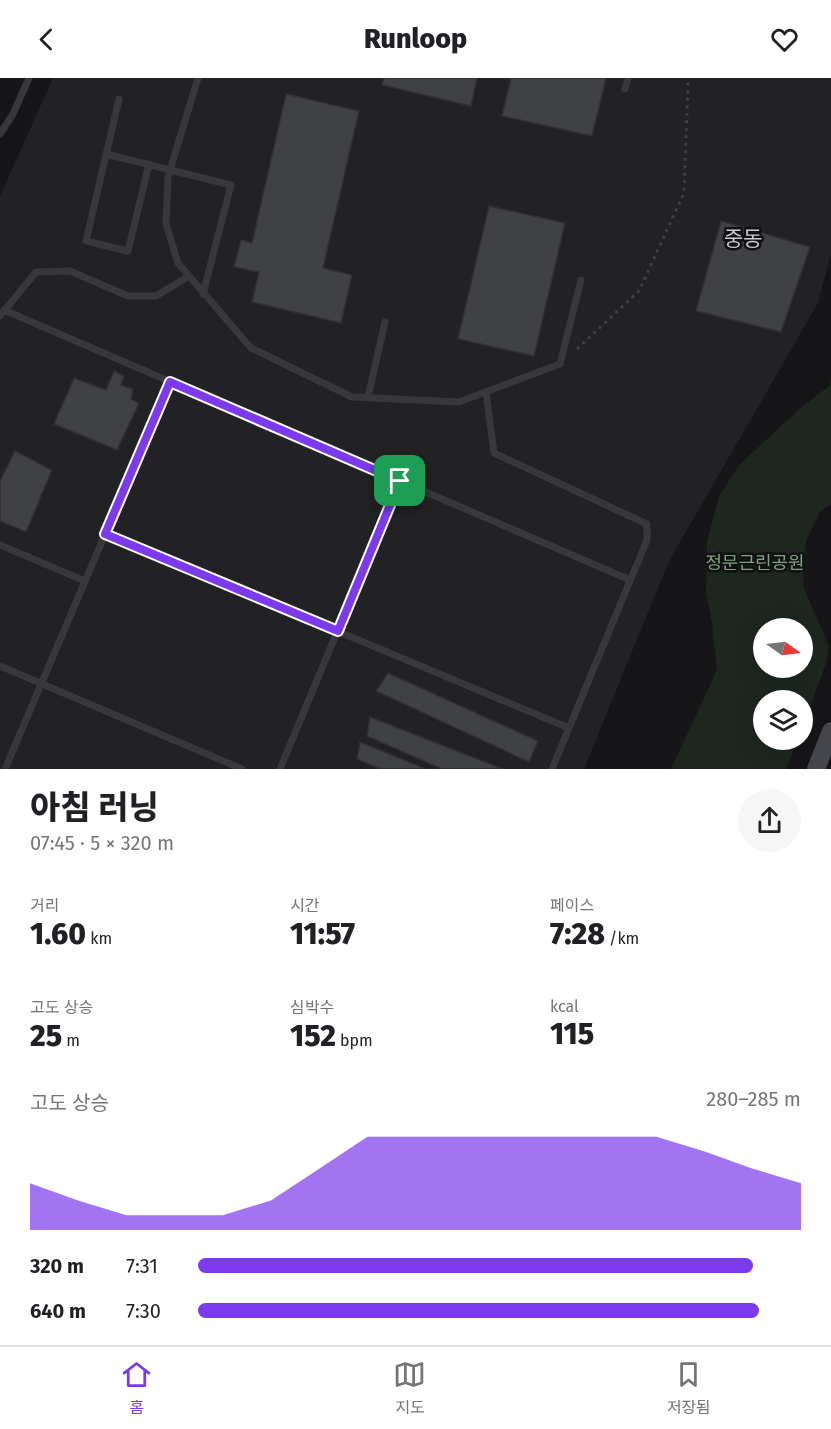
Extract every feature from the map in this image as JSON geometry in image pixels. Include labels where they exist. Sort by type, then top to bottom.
[{"type":"street","points":[[816,769],[831,731]]},
{"type":"lane","points":[[0,134],[13,114],[29,78]]},
{"type":"lane","points":[[198,78],[170,170],[166,224],[178,263],[250,348],[352,397],[459,402],[560,364],[580,280]]},
{"type":"lane","points":[[625,89],[628,78]]},
{"type":"lane","points":[[119,99],[86,241],[128,251],[149,164]]},
{"type":"lane","points":[[106,154],[231,185],[203,294]]},
{"type":"lane","points":[[189,276],[156,296],[128,296],[70,271],[36,272],[2,313],[170,382],[630,580]]},
{"type":"lane","points":[[368,398],[385,322]]},
{"type":"lane","points":[[5,769],[170,382]]},
{"type":"lane","points":[[486,392],[494,453],[647,524],[646,540],[552,769]]},
{"type":"lane","points":[[280,769],[400,481]]},
{"type":"lane","points":[[105,534],[569,728]]},
{"type":"lane","points":[[0,545],[85,581]]},
{"type":"lane","points":[[0,666],[242,769]]},
{"type":"path","points":[[560,364],[639,291],[684,193],[688,85],[686,78]]},
{"type":"shaded area","points":[[53,78],[831,78],[831,254],[818,303],[669,561],[584,769],[0,769],[0,196]]},
{"type":"green space","name":"정문근린공원","points":[[831,377],[831,504],[820,512],[806,541],[803,586],[829,646],[827,660],[813,698],[813,690],[753,690],[753,750],[794,750],[786,769],[671,769],[717,670],[706,592],[707,541],[719,496],[739,465],[803,406],[829,386]]},
{"type":"building","points":[[384,78],[477,78],[471,106],[382,85]]},
{"type":"building","points":[[511,78],[606,78],[592,136],[502,116]]},
{"type":"building","points":[[286,94],[359,111],[323,268],[352,275],[341,323],[252,302],[259,272],[234,267],[241,240],[252,243]]},
{"type":"building","points":[[489,206],[565,223],[534,356],[458,339]]},
{"type":"building","points":[[721,221],[810,247],[781,332],[696,311]]},
{"type":"building","points":[[114,371],[124,376],[121,385],[133,389],[131,399],[139,403],[117,450],[54,424],[74,378],[106,390]]},
{"type":"building","points":[[15,451],[52,470],[26,532],[0,521],[0,481]]},
{"type":"building","points":[[388,673],[538,741],[529,762],[376,691]]},
{"type":"building","points":[[370,717],[503,769],[442,769],[367,736]]},
{"type":"building","points":[[360,742],[426,769],[380,769],[357,759]]},
{"type":"district","name":"중동","points":[[743,239]]},
{"type":"route","points":[[170,382],[400,481],[338,631],[105,534],[170,382]]}]
